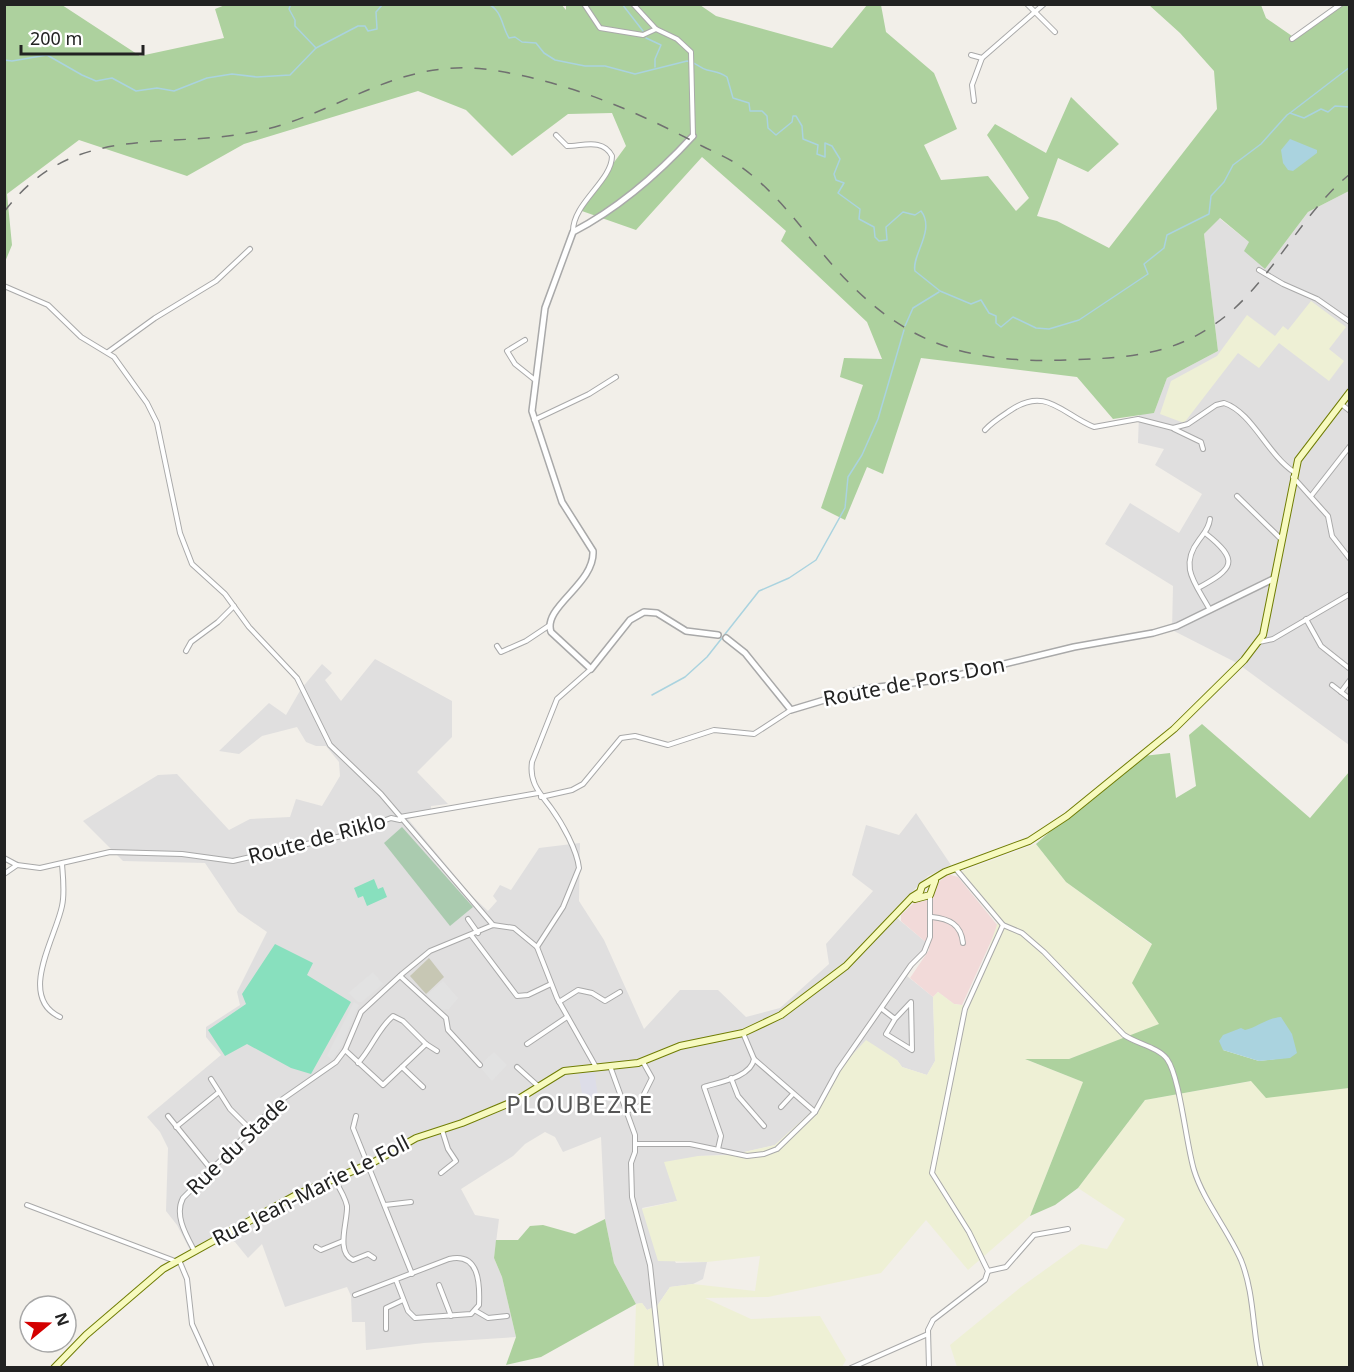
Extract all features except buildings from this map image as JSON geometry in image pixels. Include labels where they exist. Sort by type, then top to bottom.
[{"type":"main road","points":[[926,892],[936,877],[1029,841],[1088,800],[1186,719],[1259,642],[1294,475],[1308,446],[1350,392]]},
{"type":"main road","name":"Rue Jean-Marie Le Foll","points":[[54,1368],[95,1327],[177,1260],[296,1195],[367,1164],[416,1138],[462,1123],[517,1100],[564,1071],[643,1061],[680,1046],[743,1034],[794,1008],[846,966],[907,904],[926,892]]},
{"type":"street","points":[[584,4],[600,28],[643,35],[656,29]]},
{"type":"street","points":[[573,232],[603,216],[664,167],[693,136],[693,59],[691,52],[677,39],[656,29],[633,4]]},
{"type":"street","points":[[1027,4],[1055,32]]},
{"type":"street","points":[[974,101],[972,85],[982,58],[1044,4]]},
{"type":"street","points":[[1292,39],[1341,4]]},
{"type":"street","points":[[970,55],[982,58]]},
{"type":"street","points":[[497,646],[501,652],[513,648],[550,625],[561,604],[588,574],[593,551],[562,502],[533,421],[535,380],[546,308],[573,232],[574,219],[607,170],[612,156],[605,147],[595,144],[567,146],[556,135]]},
{"type":"street","points":[[108,352],[155,318],[216,281],[250,249]]},
{"type":"street","points":[[1259,270],[1317,299],[1350,322]]},
{"type":"street","points":[[4,286],[48,305],[81,337],[108,352],[147,403],[157,423],[180,533],[188,556],[199,572],[234,606],[249,627],[297,678],[330,745],[374,787],[493,925],[514,928],[537,947],[559,1002],[596,1067]]},
{"type":"street","points":[[525,340],[507,351],[515,364],[535,380]]},
{"type":"street","points":[[533,421],[589,394],[616,377]]},
{"type":"street","points":[[985,430],[1020,404],[1037,399],[1050,403],[1094,427],[1138,419],[1173,428],[1201,442],[1203,449]]},
{"type":"street","points":[[1341,403],[1350,411]]},
{"type":"street","points":[[1173,428],[1188,424],[1216,405],[1227,404],[1245,417],[1272,455],[1294,475],[1328,516],[1332,536],[1350,559]]},
{"type":"street","points":[[1311,496],[1350,446]]},
{"type":"street","points":[[1237,496],[1281,539]]},
{"type":"street","points":[[1210,519],[1205,532],[1188,559],[1190,573],[1210,610]]},
{"type":"street","points":[[1198,588],[1224,574],[1228,568],[1228,561],[1220,545],[1205,532]]},
{"type":"street","name":"Route de Pors Don","points":[[399,818],[572,790],[593,775],[621,738],[635,736],[668,745],[710,731],[754,734],[791,710],[861,689],[938,680],[1074,647],[1153,633],[1177,626],[1273,579]]},
{"type":"street","points":[[1259,642],[1273,639],[1350,594]]},
{"type":"street","points":[[186,651],[199,635],[218,622],[234,606]]},
{"type":"street","points":[[537,947],[563,907],[579,868],[560,822],[539,795],[531,767],[556,699],[591,669],[630,620],[644,612],[657,613],[686,632],[726,638],[745,653],[791,710]]},
{"type":"street","points":[[1306,619],[1321,646],[1350,669]]},
{"type":"street","points":[[550,625],[551,632],[556,639],[591,669]]},
{"type":"street","points":[[1341,692],[1350,680]]},
{"type":"street","points":[[1332,686],[1350,699]]},
{"type":"street","name":"Route de Riklo","points":[[17,865],[45,868],[98,853],[110,852],[182,854],[222,861],[245,860],[346,835],[391,818],[403,822]]},
{"type":"street","points":[[4,858],[17,865],[4,874]]},
{"type":"street","points":[[60,1017],[45,1004],[38,987],[62,908],[62,864]]},
{"type":"street","points":[[955,868],[1003,925],[1022,933],[1044,952],[1124,1035],[1137,1044],[1156,1050],[1172,1066],[1196,1174],[1240,1259],[1251,1287],[1261,1368]]},
{"type":"street","points":[[636,1144],[690,1144],[747,1155],[771,1152],[787,1142],[815,1112],[838,1070],[908,970],[924,951],[930,937],[932,917],[932,907],[926,892]]},
{"type":"street","points":[[932,917],[949,920],[955,924],[960,930],[963,943]]},
{"type":"street","points":[[468,919],[478,933]]},
{"type":"street","name":"Rue du Stade","points":[[194,1250],[180,1219],[179,1207],[183,1197],[285,1096],[329,1069],[345,1050],[362,1012],[400,976],[430,951],[493,925]]},
{"type":"street","points":[[929,1368],[928,1334],[934,1318],[985,1280],[988,1270],[969,1232],[932,1173],[965,1009],[1003,925]]},
{"type":"street","points":[[471,935],[517,996],[528,995],[551,984]]},
{"type":"street","points":[[400,976],[446,1018],[448,1030],[480,1065]]},
{"type":"street","points":[[559,1002],[578,990],[592,993],[604,1000],[620,992]]},
{"type":"street","points":[[911,1002],[912,1050],[886,1034],[895,1019],[911,1002]]},
{"type":"street","points":[[882,1009],[895,1019]]},
{"type":"street","points":[[358,1063],[372,1047],[378,1031],[393,1016],[403,1021],[426,1044],[437,1051]]},
{"type":"street","points":[[527,1044],[567,1017]]},
{"type":"street","points":[[743,1034],[754,1059],[815,1112]]},
{"type":"street","points":[[345,1050],[381,1085],[426,1044]]},
{"type":"street","points":[[718,1149],[721,1136],[704,1087],[748,1070],[754,1059]]},
{"type":"street","points":[[627,1111],[647,1103],[644,1094],[652,1078],[643,1061]]},
{"type":"street","points":[[610,1066],[627,1111],[636,1144],[631,1163],[632,1197],[650,1265],[661,1368]]},
{"type":"street","points":[[402,1067],[423,1087]]},
{"type":"street","points":[[517,1067],[538,1086]]},
{"type":"street","points":[[731,1078],[738,1096],[764,1126]]},
{"type":"street","points":[[211,1079],[230,1109],[250,1129]]},
{"type":"street","points":[[176,1127],[219,1092]]},
{"type":"street","points":[[781,1107],[793,1094]]},
{"type":"street","points":[[168,1116],[210,1168]]},
{"type":"street","points":[[356,1116],[353,1128],[412,1274]]},
{"type":"street","points":[[441,1173],[456,1161],[442,1129]]},
{"type":"street","points":[[334,1179],[346,1204],[343,1241],[350,1259],[368,1254],[374,1258]]},
{"type":"street","points":[[385,1205],[411,1202]]},
{"type":"street","points":[[27,1205],[177,1260],[187,1279],[194,1328],[212,1368]]},
{"type":"street","points":[[988,1270],[1004,1268],[1034,1235],[1068,1229]]},
{"type":"street","points":[[316,1247],[321,1250],[343,1241]]},
{"type":"street","points":[[355,1295],[449,1259],[466,1259],[474,1265],[477,1274],[479,1305],[471,1314],[437,1317],[412,1316],[396,1280]]},
{"type":"street","points":[[440,1286],[451,1316]]},
{"type":"street","points":[[386,1329],[386,1308],[403,1300]]},
{"type":"street","points":[[476,1311],[488,1318],[507,1316]]},
{"type":"street","points":[[851,1368],[928,1334]]},
{"type":"shaded area","points":[[1349,191],[1349,745],[1237,663],[1172,630],[1173,586],[1105,544],[1130,503],[1179,533],[1202,494],[1155,465],[1164,449],[1138,443],[1139,414],[1154,413],[1167,378],[1218,351],[1204,234],[1219,218],[1249,242],[1265,269],[1308,212]]},
{"type":"shaded area","points":[[1311,301],[1346,327],[1329,349],[1344,361],[1329,381],[1279,343],[1259,368],[1238,353],[1184,423],[1160,414],[1171,381],[1217,356],[1247,315],[1275,336],[1283,326],[1288,330]]},
{"type":"shaded area","points":[[375,659],[452,701],[452,737],[417,772],[448,804],[431,806],[431,813],[408,819],[472,896],[488,911],[497,901],[493,896],[500,885],[511,890],[539,848],[580,843],[579,901],[604,940],[644,1029],[680,990],[718,990],[746,1017],[780,1008],[829,964],[826,944],[873,891],[852,875],[866,825],[899,835],[916,813],[951,865],[928,876],[891,913],[928,944],[907,976],[933,997],[935,1061],[927,1075],[902,1067],[897,1060],[838,1070],[813,1110],[775,1145],[731,1155],[698,1156],[677,1201],[642,1208],[676,1263],[707,1262],[703,1279],[693,1284],[670,1287],[657,1306],[647,1310],[642,1303],[636,1304],[614,1263],[605,1219],[601,1137],[563,1152],[555,1137],[545,1132],[525,1144],[513,1156],[461,1189],[475,1215],[499,1219],[494,1258],[502,1277],[516,1337],[424,1343],[366,1350],[365,1322],[352,1322],[351,1296],[347,1287],[285,1307],[262,1244],[248,1258],[235,1242],[226,1239],[192,1254],[177,1225],[166,1211],[168,1148],[160,1132],[147,1117],[221,1055],[206,1037],[206,1027],[240,1005],[237,992],[267,932],[238,912],[205,863],[123,861],[83,821],[158,775],[177,774],[229,830],[250,819],[290,817],[296,799],[322,806],[340,776],[339,762],[326,746],[316,746],[306,742],[297,727],[262,736],[239,754],[219,751],[269,703],[286,715],[301,689],[322,664],[332,673],[325,680],[341,701]]},
{"type":"shaded area","points":[[1036,844],[1066,882],[1152,945],[1160,1024],[1069,1059],[1027,1060],[1083,1082],[1030,1216],[968,1270],[926,1220],[881,1273],[768,1297],[705,1298],[751,1319],[820,1316],[846,1360],[842,1367],[634,1368],[636,1304],[642,1303],[647,1310],[657,1306],[670,1287],[693,1284],[755,1291],[760,1256],[707,1262],[658,1261],[642,1209],[677,1201],[664,1162],[698,1156],[731,1155],[775,1145],[813,1110],[838,1070],[866,1040],[897,1060],[902,1067],[927,1075],[935,1061],[933,997],[938,992],[954,1004],[969,1006],[999,919],[960,872]]},
{"type":"shaded area","points":[[948,874],[958,877],[998,926],[962,1005],[954,1004],[938,992],[933,997],[910,978],[929,950],[928,944],[901,921],[901,915],[915,902],[925,901],[933,896],[934,886]]},
{"type":"shaded area","points":[[429,958],[444,977],[426,994],[410,976]]},
{"type":"shaded area","points":[[373,972],[383,984],[362,1002],[358,1002],[348,993]]},
{"type":"shaded area","points":[[443,981],[458,998],[449,1009],[441,1010],[427,995]]},
{"type":"shaded area","points":[[354,1002],[359,1005],[342,1045],[332,1060],[327,1056]]},
{"type":"shaded area","points":[[494,1052],[507,1065],[492,1081],[479,1066]]},
{"type":"shaded area","points":[[594,1069],[598,1097],[587,1102],[583,1099],[578,1071]]},
{"type":"shaded area","points":[[1252,1081],[1266,1097],[1349,1088],[1349,1367],[957,1367],[950,1345],[1021,1287],[1081,1244],[1107,1249],[1125,1219],[1078,1188],[1145,1100]]},
{"type":"green space","points":[[561,4],[566,10],[566,5],[700,5],[716,16],[832,48],[867,5],[881,5],[886,32],[934,73],[957,129],[924,145],[941,180],[988,176],[1016,211],[1029,198],[987,135],[995,124],[1046,153],[1071,97],[1119,144],[1088,172],[1058,158],[1037,216],[1057,221],[1109,248],[1217,109],[1214,71],[1180,33],[1149,5],[1261,5],[1266,18],[1292,36],[1338,5],[1349,5],[1349,191],[1308,212],[1265,269],[1244,251],[1249,242],[1220,218],[1204,234],[1218,351],[1167,378],[1154,413],[1113,419],[1077,377],[921,358],[883,474],[867,467],[845,520],[821,508],[863,385],[840,377],[844,358],[882,359],[867,322],[781,241],[786,231],[702,157],[636,230],[579,210],[626,146],[612,113],[568,114],[512,156],[466,110],[418,91],[244,144],[187,176],[79,140],[7,194],[12,245],[5,262],[5,5],[62,5],[140,56],[224,38],[215,9],[225,5]]},
{"type":"green space","points":[[1202,724],[1310,818],[1349,772],[1349,1088],[1266,1098],[1251,1081],[1145,1100],[1078,1188],[1055,1205],[1030,1216],[1083,1082],[1025,1059],[1069,1059],[1159,1024],[1132,983],[1152,944],[1066,882],[1036,844],[1134,757],[1170,753],[1176,798],[1196,786],[1189,735]],"holes":[[[1250,1029],[1283,1058],[1259,1061],[1223,1050]]]},
{"type":"green space","points":[[402,827],[473,907],[450,926],[384,843]]},
{"type":"green space","points":[[374,879],[378,889],[383,887],[387,897],[367,906],[363,896],[358,898],[354,888]]},
{"type":"green space","points":[[275,944],[313,963],[307,975],[351,1002],[311,1074],[291,1068],[247,1044],[225,1056],[208,1030],[246,1004],[242,994]]},
{"type":"green space","points":[[605,1219],[614,1263],[636,1304],[541,1357],[506,1365],[516,1337],[502,1277],[494,1258],[496,1240],[518,1240],[530,1226],[543,1225],[575,1234]]},
{"type":"water","points":[[1290,139],[1317,150],[1317,153],[1293,171],[1288,170],[1283,163],[1281,150]]},
{"type":"water","points":[[1281,1017],[1292,1034],[1297,1053],[1290,1058],[1259,1061],[1223,1050],[1219,1041],[1223,1035],[1241,1028],[1250,1029]]},
{"type":"waterway","points":[[291,4],[289,9],[295,20],[295,26],[316,48]]},
{"type":"waterway","points":[[4,60],[12,61],[47,55],[96,81],[112,78],[136,91],[157,88],[174,91],[207,78],[232,74],[257,77],[290,75],[316,48],[358,26],[365,26],[368,31],[377,29],[376,12],[383,4]]},
{"type":"waterway","points":[[488,4],[499,14],[509,38],[515,37],[522,42],[536,43],[544,53],[555,60],[585,66],[605,66],[635,74],[687,61],[727,77],[733,98],[749,103],[750,111],[762,111],[767,116],[768,128],[776,135],[792,122],[793,116],[796,116],[802,126],[803,139],[818,145],[817,154],[825,157],[825,143],[832,146],[840,159],[834,174],[836,180],[844,183],[838,193],[860,209],[859,219],[874,227],[875,237],[879,241],[887,240],[886,227],[903,212],[915,215],[921,211],[926,226],[916,258],[915,271],[940,291],[971,304],[981,300],[989,313],[996,316],[996,323],[1001,327],[1013,317],[1036,328],[1049,329],[1079,320],[1148,274],[1144,264],[1164,248],[1167,235],[1209,214],[1211,196],[1224,182],[1233,165],[1261,144],[1287,115],[1290,113],[1304,118],[1321,109],[1328,112],[1335,106],[1350,107]]},
{"type":"waterway","points":[[622,4],[643,31]]},
{"type":"waterway","points":[[646,38],[661,45],[655,59],[655,67]]},
{"type":"waterway","points":[[1290,113],[1350,67]]},
{"type":"waterway","points":[[905,326],[913,308],[939,292]]},
{"type":"waterway","points":[[652,695],[685,677],[707,657],[759,591],[789,578],[816,560],[845,508],[848,477],[862,455],[878,419],[904,330]]},
{"type":"railway","points":[[4,212],[30,183],[59,164],[88,152],[152,141],[219,137],[254,132],[284,124],[393,80],[422,72],[452,68],[484,69],[541,80],[624,108],[737,164],[772,194],[849,283],[875,307],[902,326],[930,340],[960,351],[992,357],[1067,360],[1141,354],[1175,345],[1209,328],[1230,313],[1248,295],[1313,211],[1350,174]]},
{"type":"district","name":"PLOUBEZRE","points":[[580,1105]]}]
